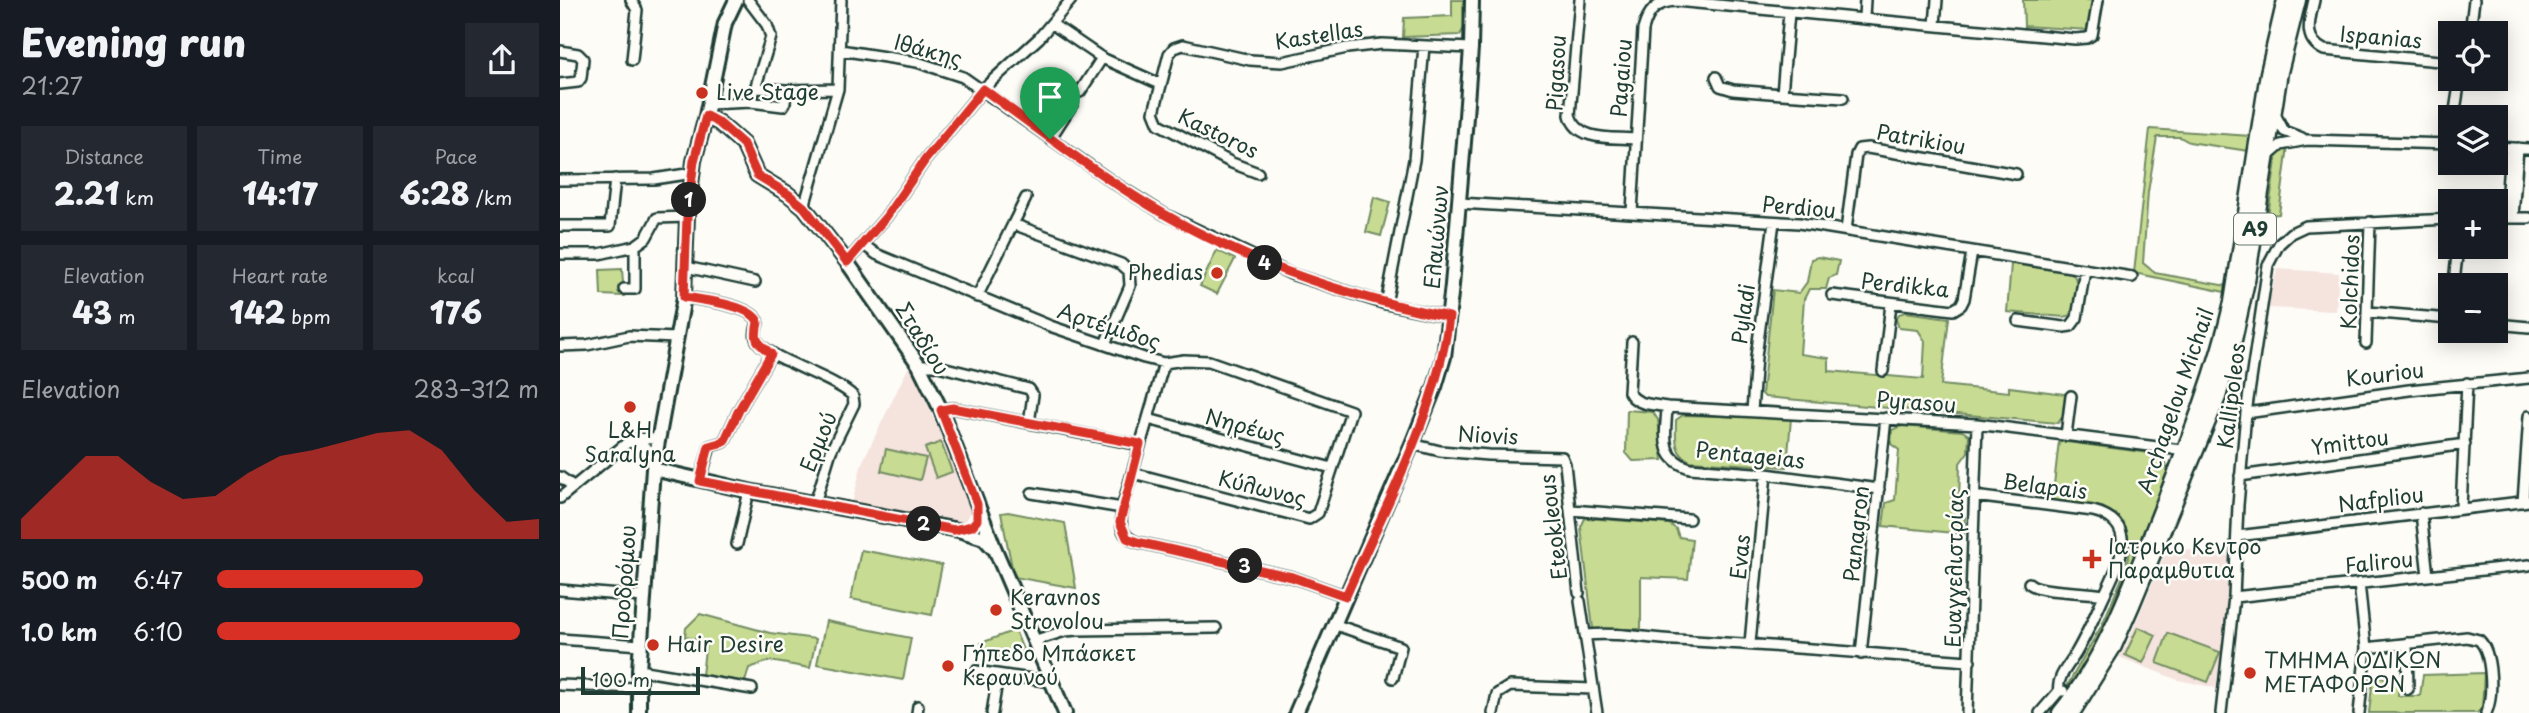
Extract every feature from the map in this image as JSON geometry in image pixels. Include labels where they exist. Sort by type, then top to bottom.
[{"type":"main road","name":"Προδρόμου","points":[[639,713],[640,645],[654,454],[684,297],[687,217],[693,173],[724,23],[736,0]]},
{"type":"main road","name":"Ελαιώνων","points":[[1296,713],[1412,444],[1438,375],[1449,317],[1471,48],[1472,0]]},
{"type":"main road","name":"Archagelou Michail","points":[[2072,713],[2114,646],[2190,451],[2232,302],[2268,73],[2285,0]]},
{"type":"main road","name":"Archagelou Michail","points":[[2060,713],[2106,638],[2190,451],[2218,397],[2235,340],[2247,281],[2273,111],[2298,0]]},
{"type":"main road","name":"Σταδίου","points":[[707,110],[743,144],[757,175],[804,207],[847,262],[919,365],[941,410],[1033,642],[1065,713]]},
{"type":"main road","points":[[653,469],[749,491],[958,530],[984,538],[997,554]]},
{"type":"main road","points":[[958,530],[975,524],[977,504]]},
{"type":"street","points":[[631,0],[637,10],[632,60]]},
{"type":"street","points":[[748,0],[767,25],[771,37],[751,102]]},
{"type":"street","points":[[804,207],[838,89],[841,0]]},
{"type":"street","points":[[847,262],[864,245],[925,160],[983,89],[1052,24],[1071,0]]},
{"type":"street","name":"Pigasou","points":[[1580,0],[1570,116],[1572,123],[1577,130],[1589,135],[1635,139]]},
{"type":"street","points":[[1864,17],[1865,0]]},
{"type":"street","points":[[1935,25],[1937,0]]},
{"type":"street","name":"Pagaiou","points":[[1632,212],[1643,30],[1652,9],[1657,5],[1676,1],[2075,39],[2087,38],[2094,30],[2098,0]]},
{"type":"street","name":"Ispanias","points":[[2314,0],[2309,33],[2315,45],[2324,50],[2438,61]]},
{"type":"street","points":[[2471,21],[2474,0]]},
{"type":"street","points":[[1782,94],[1789,13]]},
{"type":"street","points":[[1052,24],[1102,58],[1160,84]]},
{"type":"street","name":"Kastellas","points":[[1174,48],[1183,45],[1250,60],[1282,62],[1382,44],[1471,48]]},
{"type":"street","points":[[1386,304],[1414,160],[1424,46]]},
{"type":"street","name":"Kastoros","points":[[1174,48],[1169,54],[1154,112],[1159,124],[1232,163],[1258,173]]},
{"type":"street","name":"Ιθάκης","points":[[840,50],[917,62],[962,77],[1164,214],[1203,234],[1291,274],[1386,304],[1449,317]]},
{"type":"street","points":[[560,51],[578,54],[583,59],[578,82],[560,84]]},
{"type":"street","points":[[1080,92],[1102,58]]},
{"type":"street","points":[[1716,76],[1720,86],[1733,90],[1843,98]]},
{"type":"street","points":[[757,88],[838,89]]},
{"type":"street","points":[[707,110],[751,102],[783,106],[786,90]]},
{"type":"street","points":[[1050,139],[1073,103]]},
{"type":"street","points":[[2273,111],[2284,131],[2307,140]]},
{"type":"street","points":[[2266,158],[2281,145],[2307,140],[2438,144]]},
{"type":"street","name":"Patrikiou","points":[[1846,229],[1859,149],[1867,148],[2016,174]]},
{"type":"street","points":[[2508,148],[2529,149]]},
{"type":"street","points":[[2508,190],[2514,148]]},
{"type":"street","points":[[560,180],[654,180],[693,173]]},
{"type":"street","points":[[560,226],[610,226],[614,179]]},
{"type":"street","points":[[977,297],[1026,198]]},
{"type":"street","name":"Perdiou","points":[[1459,203],[1799,223],[2132,277]]},
{"type":"street","points":[[560,254],[599,254],[635,246],[646,238],[657,218],[687,217]]},
{"type":"street","points":[[2508,218],[2529,218]]},
{"type":"street","points":[[2370,222],[2438,219]]},
{"type":"street","name":"Pyladi","points":[[1752,411],[1774,222]]},
{"type":"street","name":"Kallipoleos","points":[[2221,713],[2234,597],[2246,413],[2269,265],[2273,253],[2287,235],[2300,228],[2315,224],[2370,222]]},
{"type":"street","name":"Kolchidos","points":[[2366,344],[2370,222]]},
{"type":"street","points":[[1013,224],[1121,264],[1129,271],[1130,286],[1105,344]]},
{"type":"street","name":"Αρτέμιδος","points":[[864,245],[876,254],[1050,326],[1164,363],[1184,359],[1209,360],[1351,411]]},
{"type":"street","points":[[624,289],[635,289],[635,246]]},
{"type":"street","name":"Perdikka","points":[[1832,295],[1947,311],[1957,308],[1964,299],[1972,252]]},
{"type":"street","points":[[2455,273],[2457,259]]},
{"type":"street","points":[[687,267],[755,282]]},
{"type":"street","points":[[2018,321],[2064,327],[2074,324],[2085,269]]},
{"type":"street","points":[[684,297],[753,313],[758,322],[755,333],[757,340],[771,354],[724,442],[709,446],[700,481]]},
{"type":"street","points":[[1883,371],[1891,304]]},
{"type":"street","points":[[2368,312],[2438,318]]},
{"type":"street","points":[[2508,325],[2529,327]]},
{"type":"street","points":[[560,346],[587,345],[629,336],[676,338]]},
{"type":"street","name":"Pyrasou","points":[[1632,342],[1629,392],[1633,399],[1667,407],[1977,425],[2190,451]]},
{"type":"street","name":"Ερμού","points":[[771,354],[820,375],[853,396],[854,404],[831,451],[815,503]]},
{"type":"street","points":[[1164,363],[1122,508],[1120,522],[1124,534],[1137,542],[1292,577],[1346,596]]},
{"type":"street","points":[[919,365],[934,365],[1029,389],[1033,395],[1029,423]]},
{"type":"street","name":"Kouriou","points":[[2246,413],[2468,383],[2529,378]]},
{"type":"street","points":[[2461,508],[2468,383]]},
{"type":"street","points":[[2066,435],[2071,396]]},
{"type":"street","name":"Pentageias","points":[[1667,407],[1667,450],[1678,465],[1879,489]]},
{"type":"street","points":[[941,410],[953,408],[1140,444]]},
{"type":"street","name":"Κύλωνος","points":[[1133,473],[1306,519],[1313,518],[1318,513],[1351,411]]},
{"type":"street","points":[[2526,502],[2529,416]]},
{"type":"street","name":"Panagron","points":[[1861,654],[1886,418]]},
{"type":"street","name":"Νηρέως","points":[[1147,419],[1332,468]]},
{"type":"street","name":"Ευαγγελιστρίας","points":[[1967,713],[1977,425]]},
{"type":"street","points":[[560,498],[628,441],[657,439]]},
{"type":"street","points":[[628,441],[640,444],[654,454]]},
{"type":"street","name":"Niovis","points":[[1412,444],[1440,451],[1562,457]]},
{"type":"street","name":"Ymittou","points":[[2240,476],[2465,444]]},
{"type":"street","name":"Eteokleous","points":[[1562,457],[1597,713]]},
{"type":"street","name":"Evas","points":[[1750,643],[1766,474]]},
{"type":"street","points":[[560,477],[573,486]]},
{"type":"street","points":[[737,544],[749,491]]},
{"type":"street","points":[[1031,493],[1122,508]]},
{"type":"street","name":"Belapais","points":[[1974,496],[2093,510],[2108,516],[2120,532],[2123,551],[2114,576],[2077,652],[2060,679],[2059,691],[2040,713]]},
{"type":"street","name":"Nafpliou","points":[[2236,536],[2526,502]]},
{"type":"street","points":[[1571,510],[1689,519]]},
{"type":"street","points":[[2421,513],[2428,576]]},
{"type":"street","name":"Falirou","points":[[2234,597],[2529,565]]},
{"type":"street","points":[[2029,583],[2042,590],[2087,591],[2104,595]]},
{"type":"street","points":[[2359,583],[2366,648],[2359,713]]},
{"type":"street","points":[[560,590],[643,597]]},
{"type":"street","points":[[1334,624],[1401,647],[1393,678]]},
{"type":"street","points":[[1033,642],[1065,631],[1078,630],[1216,628]]},
{"type":"street","points":[[1585,635],[1614,632],[1668,640],[1750,643],[1970,661]]},
{"type":"street","points":[[2366,648],[2467,637],[2482,642],[2488,659],[2490,698],[2486,713]]},
{"type":"street","points":[[560,639],[640,645]]},
{"type":"street","points":[[2407,643],[2408,689]]},
{"type":"street","points":[[639,670],[752,689]]},
{"type":"street","points":[[976,671],[1052,682]]},
{"type":"street","points":[[992,713],[998,675]]},
{"type":"street","points":[[560,685],[638,688]]},
{"type":"street","points":[[1493,713],[1494,699],[1505,687],[1593,689]]},
{"type":"street","points":[[2059,691],[2077,689]]},
{"type":"shaded area","points":[[2277,269],[2339,273],[2336,311],[2268,308]]},
{"type":"shaded area","points":[[910,364],[973,509],[961,527],[852,504],[862,463]]},
{"type":"shaded area","points":[[2168,546],[2229,556],[2228,604],[2216,688],[2178,680],[2119,657]]},
{"type":"green space","points":[[1452,0],[1463,0],[1464,28],[1460,35],[1403,37],[1404,18],[1452,16]]},
{"type":"green space","points":[[2023,0],[2092,0],[2089,30],[2024,26]]},
{"type":"green space","points":[[2150,129],[2250,136],[2249,151],[2189,142],[2180,137],[2157,137],[2148,192],[2143,263],[2155,273],[2227,286],[2225,292],[2134,273]]},
{"type":"green space","points":[[2288,146],[2279,214],[2268,215],[2277,154]]},
{"type":"green space","points":[[1374,197],[1390,202],[1381,236],[1366,232]]},
{"type":"green space","name":"Phedias","points":[[1217,250],[1235,259],[1217,294],[1200,286]]},
{"type":"green space","points":[[1818,257],[1839,261],[1836,275],[1829,278],[1826,289],[1809,289],[1804,299],[1800,354],[1829,358],[1829,371],[1923,379],[1925,341],[1918,330],[1899,328],[1896,319],[1899,314],[1905,312],[1949,318],[1941,385],[2009,392],[2009,387],[2065,394],[2063,416],[2058,423],[1765,397],[1762,394],[1773,290],[1799,293],[1807,282],[1811,259]]},
{"type":"green space","points":[[2011,264],[2069,270],[2077,285],[2071,315],[2064,317],[2007,312]]},
{"type":"green space","points":[[622,269],[624,296],[601,295],[600,270]]},
{"type":"green space","points":[[1627,410],[1653,412],[1658,420],[1663,460],[1633,461],[1626,453]]},
{"type":"green space","points":[[1683,415],[1791,418],[1787,467],[1690,461],[1681,454],[1676,438],[1676,420]]},
{"type":"green space","points":[[1902,426],[1962,431],[1969,435],[1968,452],[1960,463],[1959,509],[1965,517],[1964,534],[1883,526],[1886,503],[1895,500],[1899,450],[1891,444],[1892,430]]},
{"type":"green space","points":[[2059,441],[2157,454],[2164,456],[2168,471],[2098,644],[2079,674],[2067,686],[2102,625],[2126,569],[2131,547],[2124,524],[2102,507],[2052,502]]},
{"type":"green space","points":[[941,442],[952,472],[936,478],[925,448]]},
{"type":"green space","points":[[886,449],[926,458],[920,480],[881,471]]},
{"type":"green space","points":[[1001,513],[1065,523],[1076,588],[1014,577]]},
{"type":"green space","points":[[1585,518],[1669,524],[1676,529],[1679,537],[1692,539],[1688,579],[1641,577],[1641,629],[1593,629],[1581,527]]},
{"type":"green space","points":[[861,550],[942,565],[932,615],[851,599]]},
{"type":"green space","points":[[700,614],[770,633],[816,639],[810,668],[770,661],[749,668],[745,682],[702,675],[706,641],[685,637],[686,628]]},
{"type":"green space","points":[[826,621],[911,638],[903,680],[817,664]]},
{"type":"green space","points":[[2138,627],[2156,635],[2143,663],[2125,655]]},
{"type":"green space","points":[[1015,630],[1023,650],[989,663],[981,643]]},
{"type":"green space","points":[[2168,633],[2220,652],[2208,682],[2157,663]]},
{"type":"green space","points":[[2484,673],[2482,708],[2477,713],[2369,713],[2373,677],[2399,679],[2398,696],[2420,696],[2423,675]]},
{"type":"place","name":"Live Stage","points":[[702,93]]},
{"type":"place","name":"Phedias","points":[[1217,273]]},
{"type":"place","name":"L&H Saralyna","points":[[630,407]]},
{"type":"place","name":"Ιατρικο Κεντρο Παραμθυτια","points":[[2092,559]]},
{"type":"place","name":"Keravnos Strovolou","points":[[996,610]]},
{"type":"place","name":"Hair Desire","points":[[653,645]]},
{"type":"place","name":"Γήπεδο Μπάσκετ Κεραυνού","points":[[948,666]]},
{"type":"place","name":"ΤΜΗΜΑ ΟΔΙΚΩΝ ΜΕΤΑΦΟΡΩΝ","points":[[2250,673]]},
{"type":"route","points":[[983,89],[1050,139],[1164,214],[1291,274],[1386,304],[1449,317],[1444,357],[1435,387],[1346,596],[1292,577],[1127,538],[1120,522],[1140,444],[953,408],[941,410],[977,504],[977,520],[968,528],[954,530],[700,481],[709,446],[724,442],[771,354],[755,337],[758,322],[753,313],[684,297],[687,217],[694,161],[706,116],[719,123],[743,144],[751,167],[760,178],[804,207],[847,262],[864,245],[925,160],[983,89]]}]
